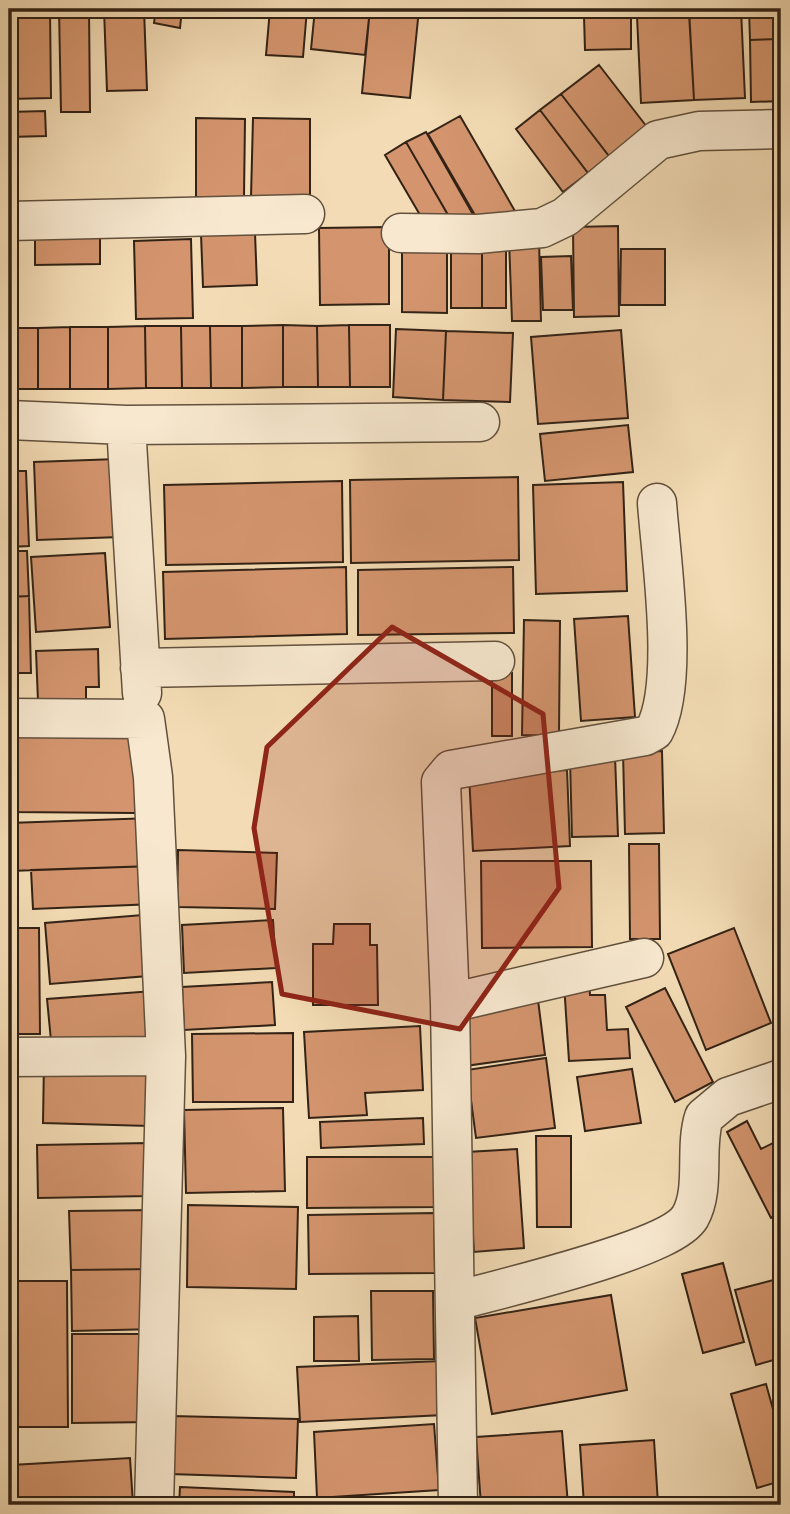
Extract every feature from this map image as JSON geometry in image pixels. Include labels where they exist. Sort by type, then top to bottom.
[{"type":"street","points":[[401,233],[478,234],[542,228],[565,217],[658,140],[699,131],[781,129]]},
{"type":"street","points":[[9,220],[305,214]]},
{"type":"street","points":[[9,420],[126,425],[480,422]]},
{"type":"street","points":[[126,425],[140,668],[153,777],[166,1056],[154,1505]]},
{"type":"street","points":[[458,1505],[450,1003],[441,782],[450,770],[645,736],[654,732],[663,711],[668,676],[657,503]]},
{"type":"street","points":[[140,668],[495,660]]},
{"type":"street","points":[[9,718],[145,719]]},
{"type":"street","points":[[450,1003],[644,958]]},
{"type":"street","points":[[9,1057],[166,1056]]},
{"type":"street","points":[[456,1301],[610,1258],[680,1228],[693,1210],[704,1117],[728,1097],[781,1079]]},
{"type":"highlighted area","points":[[392,627],[543,714],[559,888],[460,1029],[282,994],[254,828],[267,747]]},
{"type":"building","points":[[9,9],[50,9],[51,98],[9,99]]},
{"type":"building","points":[[59,9],[89,9],[90,112],[61,112]]},
{"type":"building","points":[[104,9],[144,9],[147,90],[107,91]]},
{"type":"building","points":[[156,9],[182,9],[180,28],[154,23]]},
{"type":"building","points":[[270,9],[307,9],[303,57],[266,55]]},
{"type":"building","points":[[315,9],[370,9],[365,55],[311,49]]},
{"type":"building","points":[[370,9],[419,9],[410,98],[362,93]]},
{"type":"building","points":[[689,9],[741,9],[745,98],[694,100]]},
{"type":"building","points":[[749,9],[781,9],[781,39],[750,40]]},
{"type":"building","points":[[689,13],[694,100],[641,103],[637,16]]},
{"type":"building","points":[[631,15],[631,49],[585,50],[584,16]]},
{"type":"building","points":[[781,39],[781,101],[751,102],[750,40]]},
{"type":"building","points":[[599,65],[647,127],[609,156],[561,94]]},
{"type":"building","points":[[561,94],[609,156],[588,173],[540,110]]},
{"type":"building","points":[[540,110],[588,173],[563,192],[516,129]]},
{"type":"building","points":[[45,111],[46,136],[9,137],[9,112]]},
{"type":"building","points":[[460,116],[515,211],[483,229],[428,134]]},
{"type":"building","points":[[196,118],[245,119],[244,197],[196,197]]},
{"type":"building","points":[[253,118],[310,119],[310,197],[251,197]]},
{"type":"building","points":[[426,132],[475,218],[456,229],[406,142]]},
{"type":"building","points":[[406,142],[448,215],[427,227],[385,155]]},
{"type":"building","points":[[9,151],[12,151],[11,208],[9,208]]},
{"type":"building","points":[[618,226],[619,316],[574,317],[573,227]]},
{"type":"building","points":[[389,227],[389,304],[320,305],[319,228]]},
{"type":"building","points":[[100,230],[100,264],[35,265],[35,231]]},
{"type":"building","points":[[255,233],[257,285],[203,287],[201,234]]},
{"type":"building","points":[[191,239],[193,318],[136,319],[134,241]]},
{"type":"building","points":[[539,239],[541,321],[512,321],[509,240]]},
{"type":"building","points":[[402,240],[447,240],[447,313],[402,312]]},
{"type":"building","points":[[482,241],[482,308],[451,308],[451,242]]},
{"type":"building","points":[[482,241],[506,242],[506,308],[482,308]]},
{"type":"building","points":[[621,249],[665,249],[665,305],[620,305]]},
{"type":"building","points":[[571,256],[573,310],[543,310],[541,257]]},
{"type":"building","points":[[283,325],[317,326],[318,387],[283,387]]},
{"type":"building","points":[[283,325],[283,387],[242,388],[242,326]]},
{"type":"building","points":[[349,325],[390,325],[390,387],[350,387]]},
{"type":"building","points":[[349,325],[350,387],[318,387],[317,326]]},
{"type":"building","points":[[145,326],[181,326],[182,388],[146,388]]},
{"type":"building","points":[[145,326],[146,388],[108,389],[108,327]]},
{"type":"building","points":[[181,326],[210,326],[211,388],[182,388]]},
{"type":"building","points":[[210,326],[242,326],[242,388],[211,388]]},
{"type":"building","points":[[70,327],[108,327],[108,389],[70,389]]},
{"type":"building","points":[[70,327],[70,389],[38,389],[38,328]]},
{"type":"building","points":[[9,328],[38,328],[38,389],[9,389]]},
{"type":"building","points":[[396,329],[446,331],[443,400],[393,397]]},
{"type":"building","points":[[621,330],[628,418],[538,424],[531,337]]},
{"type":"building","points":[[446,331],[513,333],[510,402],[443,400]]},
{"type":"building","points":[[628,425],[633,472],[545,481],[540,434]]},
{"type":"building","points":[[117,459],[120,537],[37,540],[34,462]]},
{"type":"building","points":[[9,471],[26,471],[29,546],[9,547]]},
{"type":"building","points":[[518,477],[519,560],[351,563],[350,480]]},
{"type":"building","points":[[342,481],[343,562],[166,565],[164,485]]},
{"type":"building","points":[[623,482],[627,591],[536,594],[533,485]]},
{"type":"building","points":[[9,551],[27,551],[29,596],[9,597]]},
{"type":"building","points":[[105,553],[110,627],[36,632],[31,557]]},
{"type":"building","points":[[346,567],[347,634],[165,639],[163,572]]},
{"type":"building","points":[[513,567],[514,633],[358,635],[358,570]]},
{"type":"building","points":[[29,596],[31,673],[9,673],[9,597]]},
{"type":"building","points":[[628,616],[635,717],[581,721],[574,619]]},
{"type":"building","points":[[524,620],[560,621],[559,736],[522,735]]},
{"type":"building","points":[[98,649],[99,687],[86,687],[86,701],[38,702],[36,651]]},
{"type":"building","points":[[492,673],[512,673],[512,736],[492,736]]},
{"type":"building","points":[[9,729],[135,730],[135,813],[9,812]]},
{"type":"building","points":[[662,751],[664,833],[625,834],[623,752]]},
{"type":"building","points":[[615,756],[618,836],[572,837],[570,758]]},
{"type":"building","points":[[567,770],[570,846],[473,851],[469,775]]},
{"type":"building","points":[[152,818],[153,866],[10,871],[9,823]]},
{"type":"building","points":[[629,844],[659,844],[660,939],[630,939]]},
{"type":"building","points":[[178,850],[277,853],[275,909],[177,907]]},
{"type":"building","points":[[481,861],[591,861],[592,947],[482,948]]},
{"type":"building","points":[[153,866],[155,904],[33,909],[31,870]]},
{"type":"building","points":[[155,914],[160,975],[50,984],[45,923]]},
{"type":"building","points":[[273,920],[276,968],[184,973],[182,925]]},
{"type":"building","points":[[334,924],[370,924],[370,945],[377,945],[378,1005],[313,1005],[313,944],[333,944]]},
{"type":"building","points":[[9,928],[39,928],[40,1034],[9,1034]]},
{"type":"building","points":[[734,928],[771,1023],[706,1050],[668,954]]},
{"type":"building","points":[[589,981],[590,995],[605,995],[607,1030],[628,1029],[630,1058],[569,1061],[564,983]]},
{"type":"building","points":[[272,982],[275,1025],[184,1030],[182,987]]},
{"type":"building","points":[[665,988],[713,1082],[675,1102],[626,1007]]},
{"type":"building","points":[[153,991],[157,1041],[52,1051],[47,999]]},
{"type":"building","points":[[538,1000],[545,1055],[465,1066],[458,1011]]},
{"type":"building","points":[[420,1026],[423,1090],[365,1093],[367,1115],[309,1118],[304,1032]]},
{"type":"building","points":[[293,1033],[293,1102],[193,1102],[192,1034]]},
{"type":"building","points":[[546,1058],[555,1128],[476,1138],[467,1070]]},
{"type":"building","points":[[44,1061],[151,1065],[149,1126],[43,1123]]},
{"type":"building","points":[[632,1069],[641,1123],[585,1131],[577,1077]]},
{"type":"building","points":[[283,1108],[285,1191],[186,1193],[184,1110]]},
{"type":"building","points":[[423,1118],[424,1144],[321,1148],[320,1122]]},
{"type":"building","points":[[747,1121],[761,1149],[775,1142],[781,1154],[781,1213],[771,1218],[727,1132]]},
{"type":"building","points":[[536,1136],[571,1136],[571,1227],[537,1227]]},
{"type":"building","points":[[148,1143],[149,1196],[38,1198],[37,1145]]},
{"type":"building","points":[[517,1149],[524,1248],[474,1252],[467,1152]]},
{"type":"building","points":[[307,1157],[438,1157],[439,1207],[307,1208]]},
{"type":"building","points":[[188,1205],[298,1207],[296,1289],[187,1287]]},
{"type":"building","points":[[155,1210],[156,1269],[71,1270],[69,1211]]},
{"type":"building","points":[[434,1213],[435,1273],[309,1274],[308,1215]]},
{"type":"building","points":[[723,1263],[744,1342],[703,1353],[682,1274]]},
{"type":"building","points":[[156,1269],[157,1329],[72,1331],[71,1270]]},
{"type":"building","points":[[781,1278],[781,1358],[756,1365],[735,1290]]},
{"type":"building","points":[[9,1281],[67,1281],[68,1427],[9,1427]]},
{"type":"building","points":[[371,1291],[433,1291],[434,1359],[372,1360]]},
{"type":"building","points":[[611,1295],[627,1390],[492,1414],[475,1318]]},
{"type":"building","points":[[358,1316],[359,1361],[314,1361],[314,1317]]},
{"type":"building","points":[[72,1334],[154,1334],[154,1422],[72,1423]]},
{"type":"building","points":[[441,1361],[444,1415],[300,1422],[297,1367]]},
{"type":"building","points":[[766,1384],[781,1438],[781,1481],[757,1488],[731,1394]]},
{"type":"building","points":[[171,1416],[298,1419],[296,1478],[170,1474]]},
{"type":"building","points":[[434,1424],[439,1490],[317,1498],[314,1432]]},
{"type":"building","points":[[562,1431],[568,1505],[481,1505],[476,1437]]},
{"type":"building","points":[[654,1440],[658,1504],[584,1505],[580,1445]]},
{"type":"building","points":[[130,1458],[133,1505],[14,1505],[12,1465]]},
{"type":"building","points":[[180,1487],[294,1492],[294,1505],[179,1505]]}]
